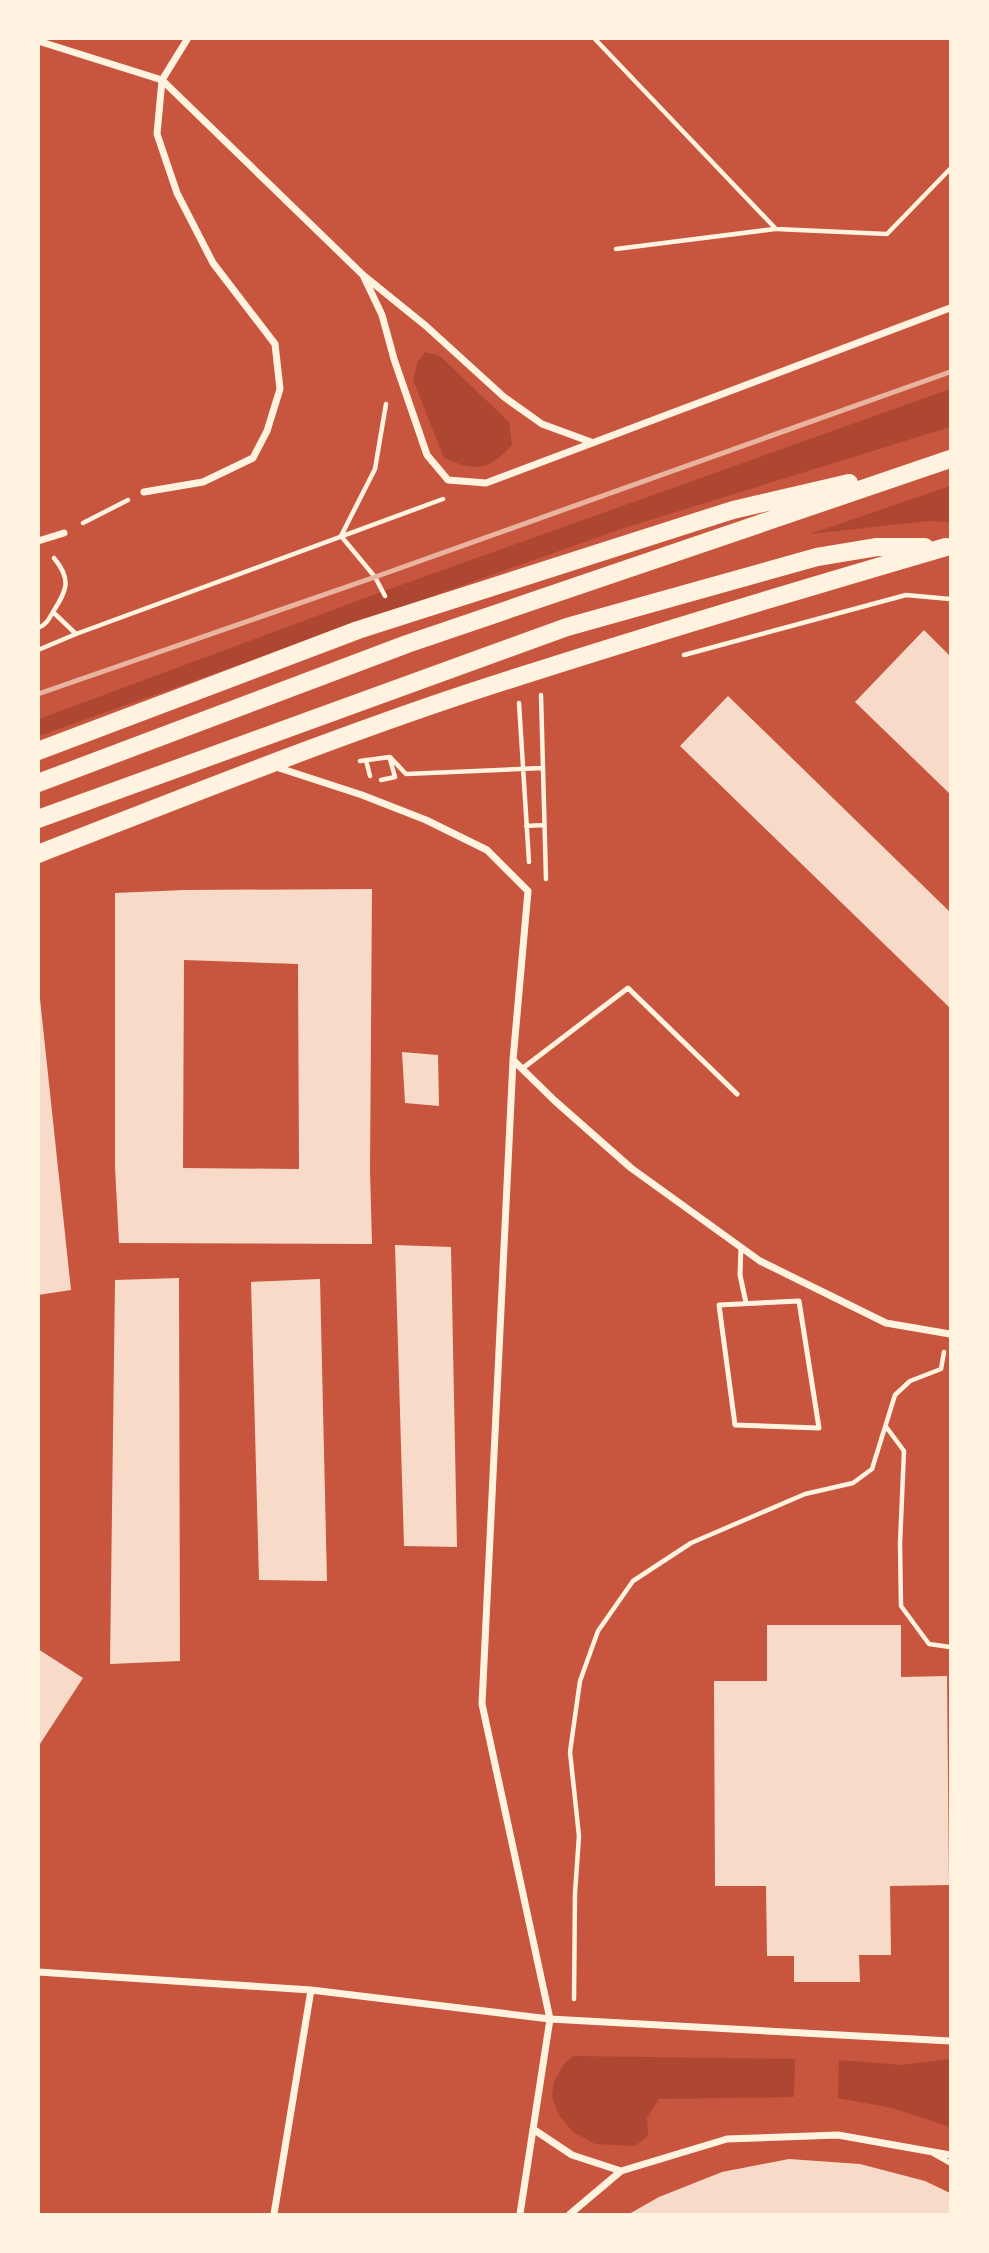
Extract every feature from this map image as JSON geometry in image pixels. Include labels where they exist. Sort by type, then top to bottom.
[{"type":"main road","points":[[38,783],[407,644],[949,459]]},
{"type":"main road","points":[[38,751],[358,629],[733,510],[949,459]]},
{"type":"main road","points":[[38,819],[567,628],[817,557],[877,547],[948,548]]},
{"type":"main road","points":[[38,854],[450,699],[596,651],[948,548]]},
{"type":"street","points":[[144,492],[204,482],[253,458],[267,432],[280,389],[275,344],[213,263],[177,193],[158,134],[162,80],[188,38]]},
{"type":"street","points":[[38,41],[162,80],[363,275],[426,326],[504,397],[542,424],[592,442]]},
{"type":"street","points":[[363,275],[382,315],[427,455],[448,480],[486,483],[950,308]]},
{"type":"street","points":[[39,541],[64,533]]},
{"type":"street","points":[[269,765],[362,795],[426,820],[487,850],[528,891],[513,1060],[482,1704],[550,2020],[520,2214]]},
{"type":"street","points":[[513,1060],[631,1168],[760,1261],[886,1323],[948,1334]]},
{"type":"street","points":[[38,1972],[311,1990],[550,2020],[950,2041]]},
{"type":"street","points":[[274,2214],[311,1990]]},
{"type":"street","points":[[533,2129],[572,2155],[621,2171]]},
{"type":"street","points":[[570,2214],[621,2171],[727,2139],[838,2135],[950,2155]]},
{"type":"lane","points":[[523,1068],[628,988],[737,1094]]},
{"type":"lane","points":[[741,1247],[740,1275],[746,1303]]},
{"type":"lane","points":[[799,1301],[820,1428],[735,1424],[719,1305],[746,1303],[799,1301]]},
{"type":"lane","points":[[932,2152],[950,2163]]},
{"type":"path","points":[[594,38],[776,229]]},
{"type":"path","points":[[616,249],[776,229],[887,234],[950,169]]},
{"type":"path","points":[[341,536],[375,469],[394,359]]},
{"type":"path","points":[[38,650],[486,483]]},
{"type":"path","points":[[64,533],[144,492]]},
{"type":"path","points":[[341,536],[384,592]]},
{"type":"path","points":[[38,628],[45,625],[66,592],[64,570],[39,541]]},
{"type":"path","points":[[671,659],[906,595],[950,599]]},
{"type":"path","points":[[53,612],[76,634]]},
{"type":"path","points":[[519,677],[529,864]]},
{"type":"path","points":[[537,883],[546,883],[541,695],[554,691]]},
{"type":"path","points":[[390,757],[406,774],[543,768]]},
{"type":"path","points":[[354,762],[390,757]]},
{"type":"path","points":[[366,760],[371,782],[395,777],[390,757]]},
{"type":"path","points":[[526,826],[544,825]]},
{"type":"path","points":[[574,2021],[575,1893],[579,1836],[570,1752],[580,1681],[598,1631],[633,1581],[691,1543],[805,1494],[853,1483],[872,1469],[895,1395],[910,1381],[941,1369],[948,1334]]},
{"type":"path","points":[[886,1428],[904,1451],[900,1544],[901,1606],[929,1644],[950,1647]]},
{"type":"shaded area","points":[[425,352],[440,356],[509,422],[512,445],[496,460],[473,467],[444,458],[413,380],[417,363]]},
{"type":"shaded area","points":[[950,389],[950,427],[621,529],[39,736],[39,719],[384,591]]},
{"type":"shaded area","points":[[950,486],[950,522],[928,521],[810,534]]},
{"type":"shaded area","points":[[573,2056],[795,2059],[794,2097],[659,2099],[647,2118],[648,2136],[635,2146],[595,2144],[572,2131],[559,2115],[552,2097],[554,2082],[563,2065]]},
{"type":"shaded area","points":[[950,2059],[950,2127],[892,2108],[838,2098],[839,2060],[901,2065]]},
{"type":"building","points":[[924,630],[950,656],[950,794],[855,702]]},
{"type":"building","points":[[728,696],[950,912],[950,1008],[680,746]]},
{"type":"building","points":[[372,889],[372,1244],[119,1243],[115,1167],[115,893]],"holes":[[[184,960],[298,964],[299,1169],[183,1168]]]},
{"type":"building","points":[[38,999],[71,1290],[38,1295]]},
{"type":"building","points":[[402,1052],[438,1055],[439,1106],[405,1103]]},
{"type":"building","points":[[395,1245],[451,1247],[457,1547],[404,1546]]},
{"type":"building","points":[[179,1278],[180,1661],[110,1664],[115,1280]]},
{"type":"building","points":[[320,1279],[327,1581],[259,1580],[251,1282]]},
{"type":"building","points":[[767,1625],[901,1625],[901,1677],[947,1676],[949,1885],[890,1886],[891,1955],[859,1955],[860,1982],[794,1982],[794,1956],[767,1956],[766,1886],[715,1886],[714,1681],[767,1681]]},
{"type":"building","points":[[38,1649],[83,1678],[38,1747]]},
{"type":"building","points":[[789,2159],[860,2164],[925,2181],[950,2193],[950,2214],[629,2214],[659,2197],[722,2172]]},
{"type":"railway","points":[[38,694],[950,372]]}]
